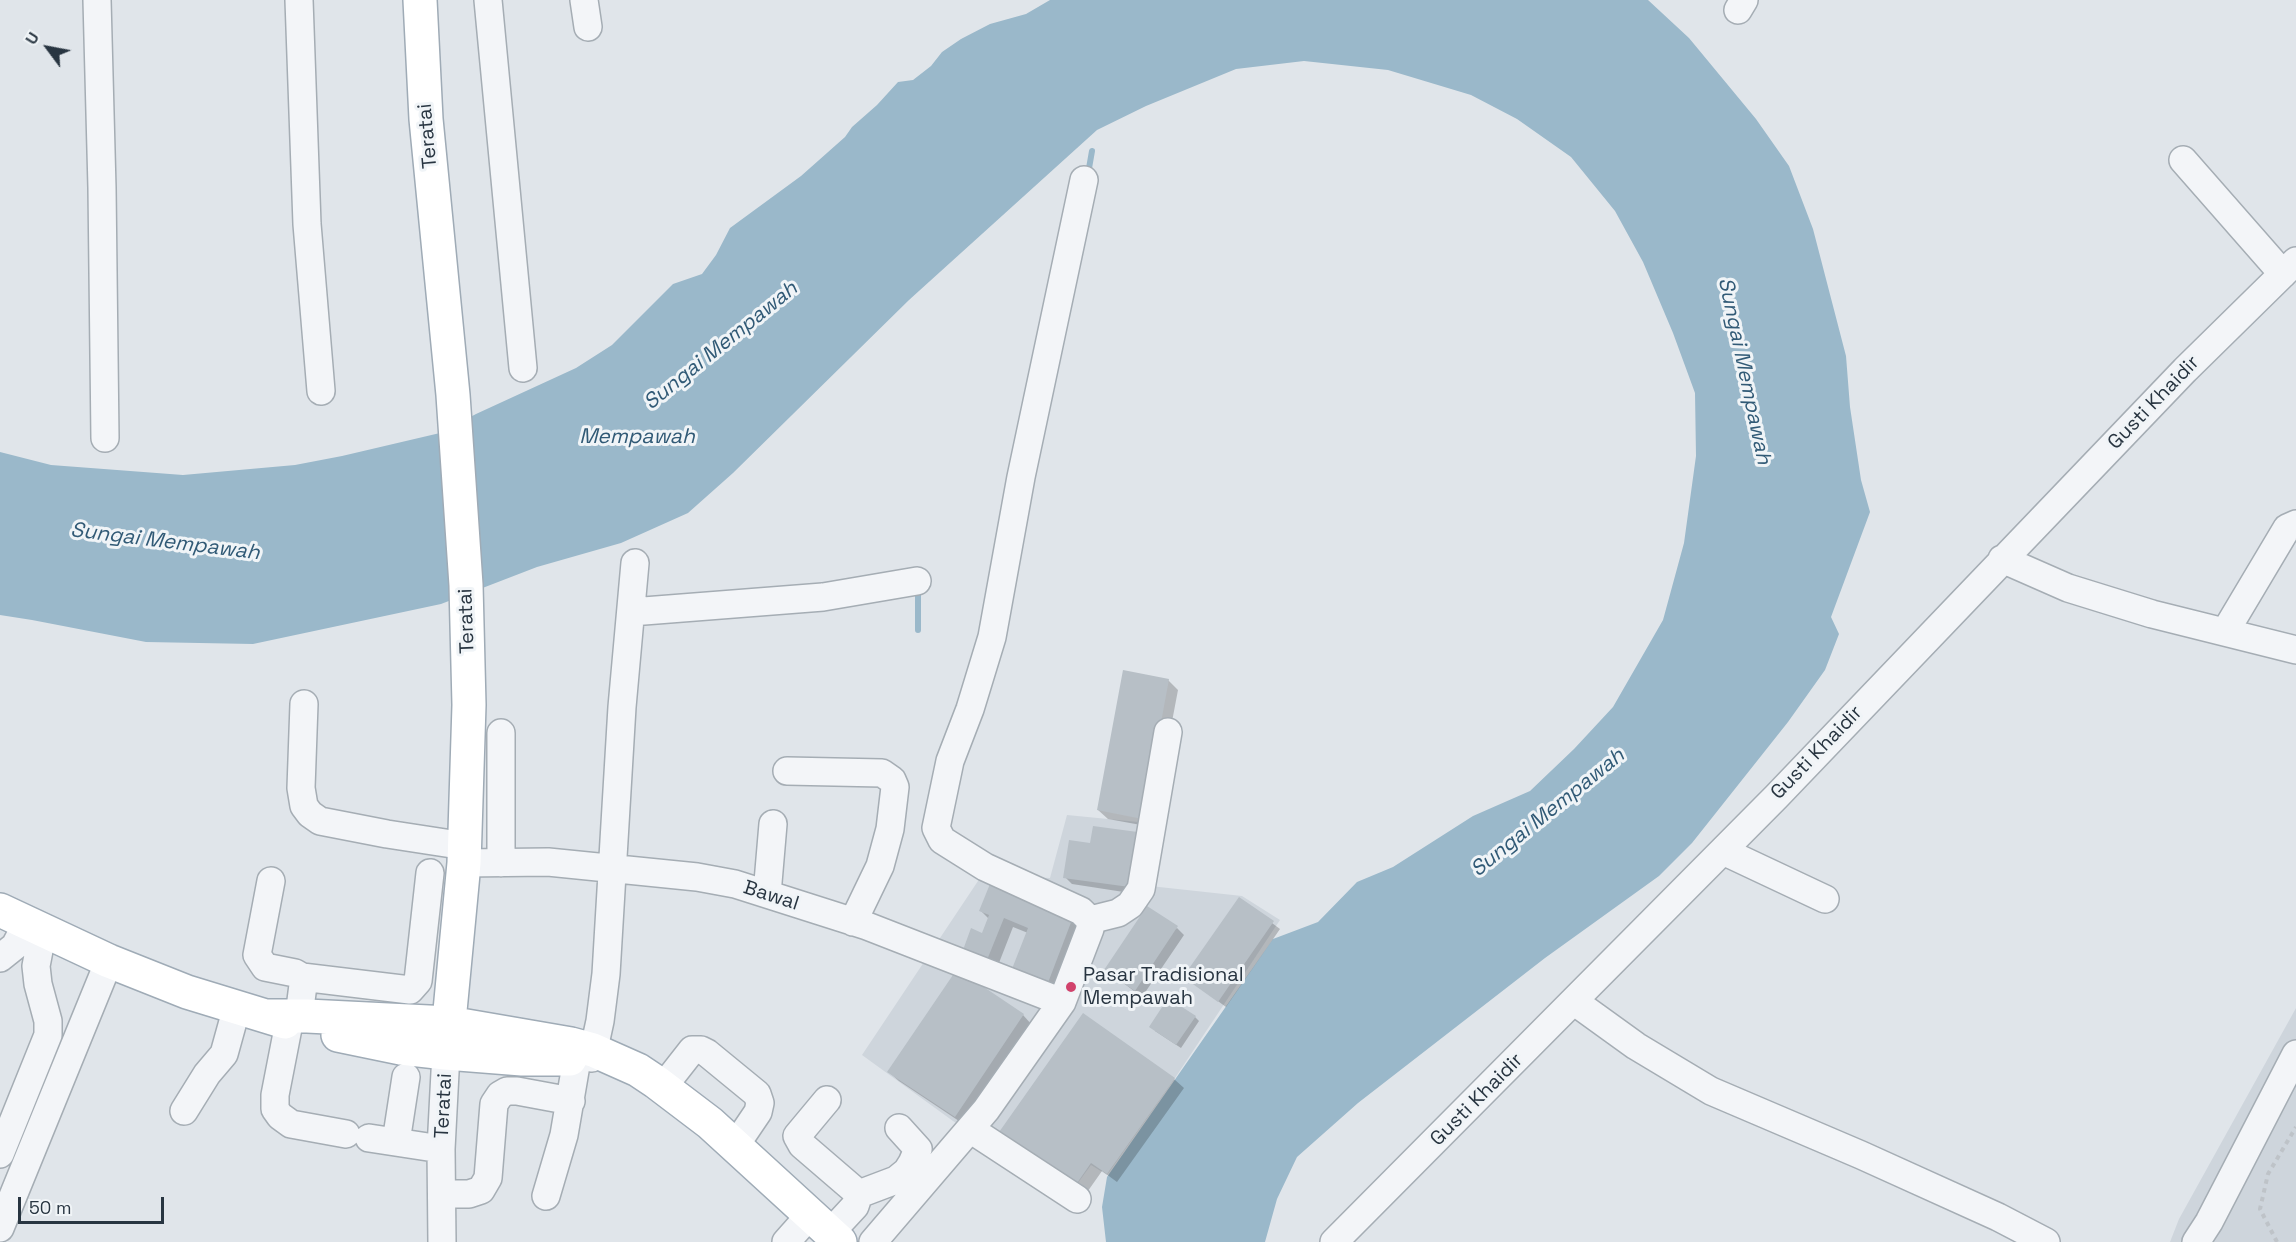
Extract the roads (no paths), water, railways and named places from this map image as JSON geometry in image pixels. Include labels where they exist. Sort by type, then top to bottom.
[{"type":"main road","name":"Teratai","points":[[420,0],[426,119],[453,395],[466,585],[469,705],[464,855],[447,1038]]},
{"type":"main road","points":[[23,921],[110,961],[187,992],[401,1048],[447,1038],[522,1059],[594,1057],[638,1070],[710,1123],[827,1230]]},
{"type":"street","points":[[97,0],[105,438]]},
{"type":"street","points":[[298,0],[307,224],[321,391]]},
{"type":"street","points":[[488,0],[523,368]]},
{"type":"street","points":[[584,0],[588,27]]},
{"type":"street","points":[[2183,160],[2289,267]]},
{"type":"street","points":[[1084,180],[1023,466],[992,637],[970,709],[950,761],[936,828],[942,840],[971,859],[1008,879],[1074,907],[1090,920]]},
{"type":"street","name":"Gusti Khaidir","points":[[1334,1242],[1575,1002],[2185,370],[2289,267]]},
{"type":"street","points":[[2225,632],[2287,528],[2296,524]]},
{"type":"street","points":[[2002,559],[2068,588],[2152,614],[2296,650]]},
{"type":"street","points":[[546,1196],[564,1135],[571,1101],[594,1057],[600,1021],[606,974],[622,707],[635,563]]},
{"type":"street","points":[[631,612],[823,597],[917,581]]},
{"type":"street","name":"Bawal","points":[[303,704],[301,789],[304,806],[310,814],[320,820],[501,863],[548,862],[697,877],[735,884],[853,922],[1062,1002]]},
{"type":"street","points":[[1090,920],[1118,913],[1130,905],[1141,889],[1168,732]]},
{"type":"street","points":[[501,733],[501,863]]},
{"type":"street","points":[[787,771],[882,773],[892,780],[895,787],[890,829],[880,866],[853,922]]},
{"type":"street","points":[[767,894],[774,824]]},
{"type":"street","points":[[1723,850],[1825,899]]},
{"type":"street","points":[[271,881],[257,955],[265,967],[295,973],[302,977],[410,990],[418,981],[430,873]]},
{"type":"street","points":[[873,1242],[986,1110],[1062,1002],[1090,929],[1090,920]]},
{"type":"street","points":[[0,958],[15,946],[23,921]]},
{"type":"street","points":[[0,1154],[48,1035],[48,1021],[38,984],[36,966],[23,921]]},
{"type":"street","points":[[0,1228],[110,961]]},
{"type":"street","points":[[184,1111],[207,1074],[224,1054],[272,1016],[303,985],[302,977]]},
{"type":"street","points":[[1575,1002],[1636,1046],[1711,1091],[1861,1155],[1998,1217],[2046,1242]]},
{"type":"street","points":[[272,1016],[275,1109],[280,1116],[291,1124],[441,1149]]},
{"type":"street","name":"Teratai","points":[[442,1242],[441,1149],[447,1038]]},
{"type":"street","points":[[663,1087],[692,1050],[707,1053],[757,1094],[760,1103],[758,1112],[735,1146]]},
{"type":"street","points":[[2196,1242],[2209,1222],[2296,1054]]},
{"type":"street","points":[[396,1142],[406,1077]]},
{"type":"street","points":[[442,1194],[469,1194],[481,1190],[488,1178],[494,1104],[500,1095],[507,1091],[517,1091],[571,1101]]},
{"type":"street","points":[[827,1100],[798,1134],[798,1141],[859,1194]]},
{"type":"street","points":[[859,1194],[896,1180],[907,1171],[912,1163],[918,1149],[899,1128]]},
{"type":"street","points":[[970,1129],[1077,1199]]},
{"type":"street","points":[[786,1242],[827,1230],[855,1206],[859,1194]]},
{"type":"water","name":"Mempawah","points":[[1050,0],[1648,0],[1689,38],[1756,119],[1789,166],[1813,229],[1846,356],[1850,407],[1861,480],[1870,512],[1831,617],[1839,634],[1825,670],[1788,722],[1692,843],[1659,876],[1545,958],[1358,1103],[1297,1157],[1277,1199],[1265,1242],[1106,1242],[1102,1207],[1107,1177],[1273,939],[1318,922],[1357,882],[1393,867],[1473,816],[1530,791],[1613,707],[1663,620],[1684,543],[1696,456],[1695,393],[1643,262],[1615,211],[1571,157],[1517,119],[1471,95],[1388,70],[1304,61],[1236,69],[1146,106],[1097,130],[909,300],[733,473],[688,513],[621,543],[537,567],[441,604],[253,644],[146,642],[0,615],[0,452],[51,465],[183,475],[295,465],[440,433],[576,368],[612,345],[673,284],[702,274],[716,255],[730,228],[801,176],[845,137],[852,127],[898,82],[913,80],[931,66],[942,52],[961,39],[990,24],[1026,14]]},
{"type":"waterway","points":[[1088,174],[1092,151]]},
{"type":"waterway","points":[[918,590],[918,630]]},
{"type":"place","name":"Pasar Tradisional Mempawah","points":[[1071,987]]},
{"type":"water label","name":"Sungai Mempawah","points":[[721,346]]},
{"type":"water label","name":"Sungai Mempawah","points":[[1744,371]]},
{"type":"water label","name":"Sungai Mempawah","points":[[165,542]]},
{"type":"water label","name":"Sungai Mempawah","points":[[1548,813]]}]
